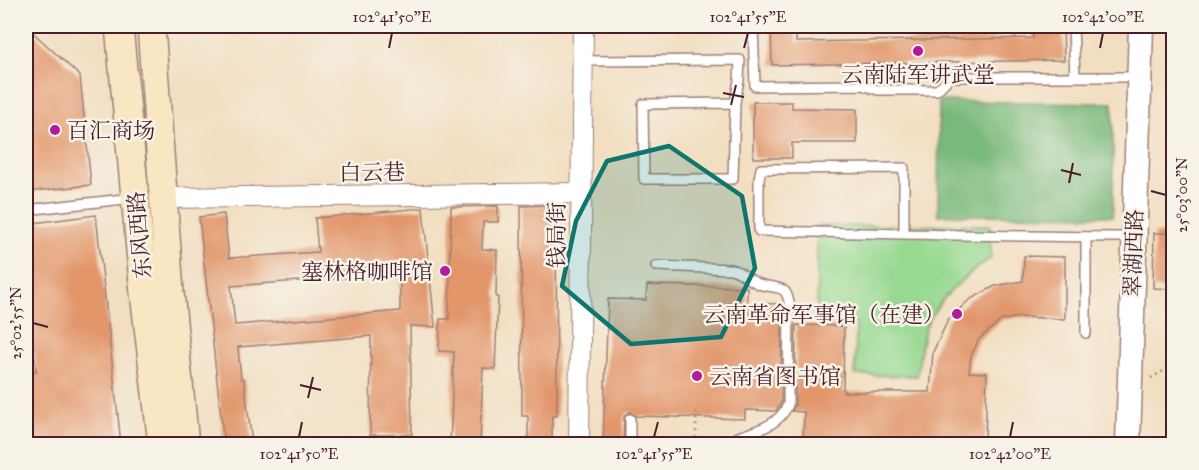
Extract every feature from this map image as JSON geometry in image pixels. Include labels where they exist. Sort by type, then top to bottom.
[{"type":"main road","name":"东风西路","points":[[119,26],[144,293],[162,444]]},
{"type":"main road","name":"东风西路","points":[[151,26],[185,444]]},
{"type":"street","name":"钱局街","points":[[579,444],[583,26]]},
{"type":"street","name":"翠湖西路","points":[[1128,444],[1141,26]]},
{"type":"street","name":"白云巷","points":[[164,198],[581,193]]},
{"type":"lane","points":[[753,26],[755,86],[862,85],[878,90],[937,90],[950,77],[1140,77]]},
{"type":"lane","points":[[1073,26],[1075,77]]},
{"type":"lane","points":[[583,61],[740,60],[735,102],[733,179],[644,179],[643,104],[735,102]]},
{"type":"lane","points":[[904,234],[904,168],[761,169],[759,231],[904,234],[1086,237],[1134,237]]},
{"type":"lane","points":[[26,210],[136,197]]},
{"type":"lane","points":[[1086,237],[1086,333]]},
{"type":"lane","points":[[656,266],[742,271],[750,280],[760,285],[783,290],[787,294],[789,302],[788,405],[783,415],[774,424],[738,437],[738,444]]},
{"type":"lane","points":[[630,419],[630,444]]},
{"type":"path","points":[[696,409],[696,444]]},
{"type":"highlighted area","points":[[669,146],[742,196],[755,268],[721,337],[631,344],[562,286],[576,221],[607,161]]},
{"type":"green space","points":[[939,101],[1113,103],[1113,216],[938,215]]},
{"type":"green space","points":[[990,225],[991,258],[962,280],[935,309],[923,335],[917,376],[855,375],[856,323],[817,320],[817,226]]},
{"type":"building","name":"百汇商场","points":[[26,26],[80,76],[91,185],[26,192]]},
{"type":"building","name":"云南陆军讲武堂","points":[[771,26],[796,26],[796,42],[1033,38],[1033,26],[1063,26],[1064,60],[772,65]]},
{"type":"building","points":[[753,102],[792,102],[792,108],[857,109],[857,143],[792,143],[792,158],[753,158]]},
{"type":"building","points":[[556,205],[557,416],[552,416],[552,444],[528,444],[528,416],[522,416],[521,206]]},
{"type":"building","points":[[498,206],[498,222],[483,222],[482,249],[497,250],[496,297],[498,297],[495,369],[483,368],[480,444],[450,444],[454,352],[439,351],[440,319],[449,319],[451,207]]},
{"type":"building","points":[[423,208],[435,327],[410,326],[412,435],[370,435],[371,336],[238,347],[252,444],[224,444],[199,217],[224,214],[229,258],[318,252],[315,218]],"holes":[[[397,274],[398,278],[400,277],[400,311],[235,325],[231,286]]]},
{"type":"building","points":[[96,215],[121,444],[26,444],[26,372],[36,371],[26,262],[26,224]]},
{"type":"building","points":[[1154,233],[1173,233],[1173,289],[1153,288]]},
{"type":"building","points":[[1024,256],[1065,257],[1065,319],[1020,317],[1002,320],[979,339],[971,356],[969,372],[987,373],[985,444],[803,444],[804,412],[792,411],[795,405],[796,325],[844,326],[843,392],[930,392],[933,352],[948,320],[969,300],[995,286],[1023,281]]},
{"type":"building","points":[[647,285],[747,287],[747,303],[782,304],[781,403],[776,411],[745,410],[745,419],[636,416],[629,412],[624,416],[623,444],[603,444],[608,299],[646,300]]},
{"type":"place","name":"云南陆军讲武堂","points":[[918,51]]},
{"type":"place","name":"百汇商场","points":[[55,130]]},
{"type":"place","name":"塞林格咖啡馆","points":[[445,271]]},
{"type":"place","name":"云南革命军事馆（在建）","points":[[957,314]]},
{"type":"place","name":"云南省图书馆","points":[[697,376]]}]
